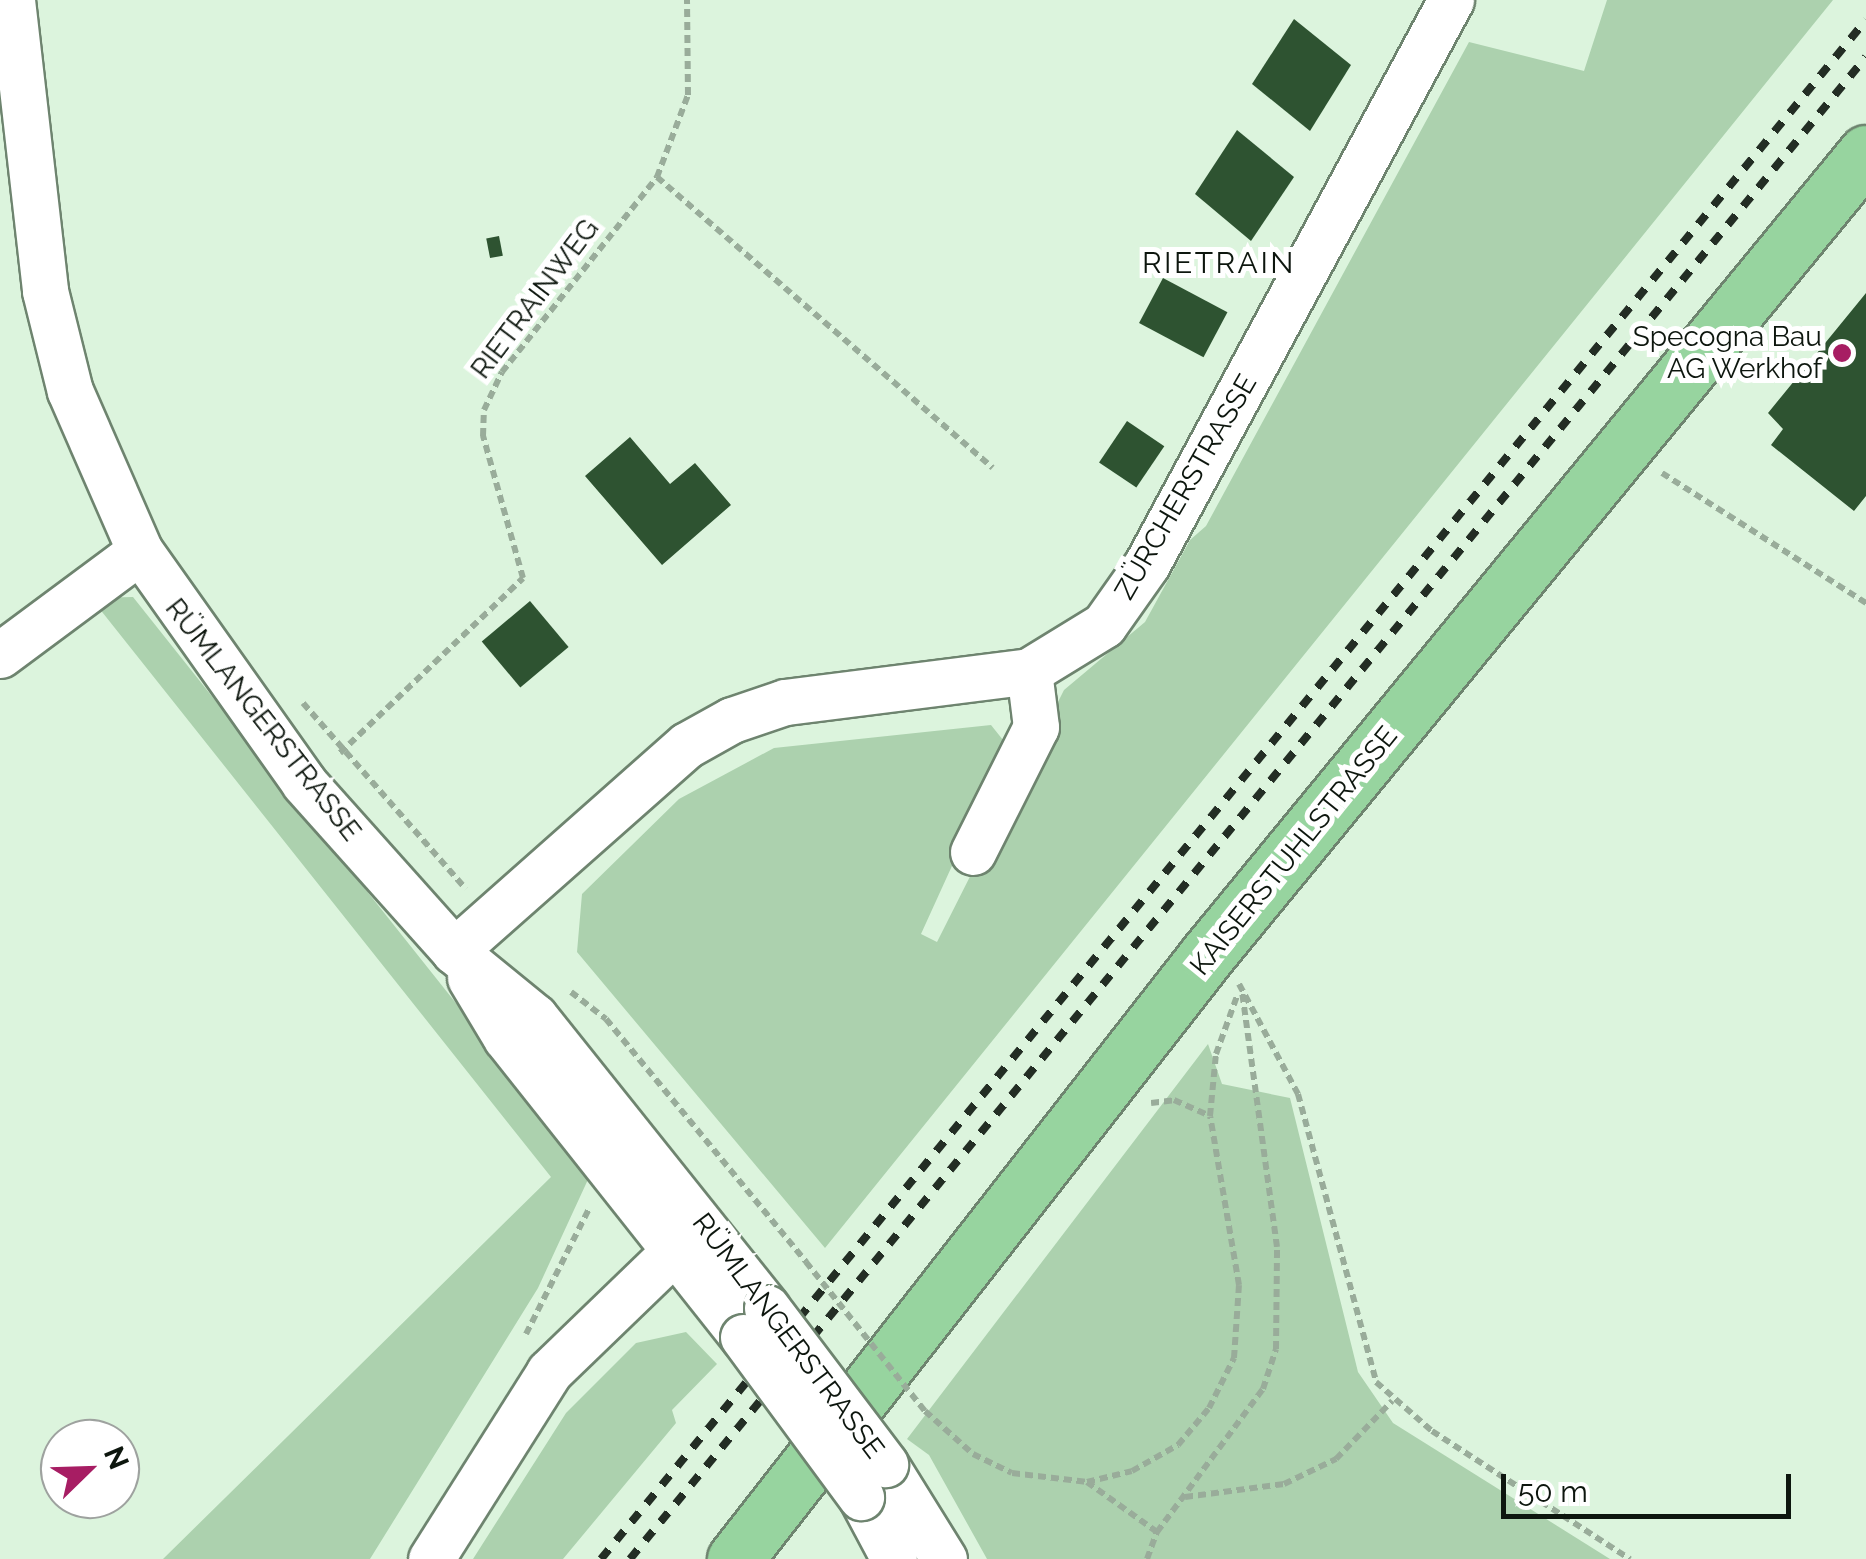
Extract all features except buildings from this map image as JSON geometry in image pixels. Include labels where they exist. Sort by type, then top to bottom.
[{"type":"main road","name":"KAISERSTUHLSTRASSE","points":[[735,1559],[1207,955],[1866,153]]},
{"type":"street","name":"RÜMLANGERSTRASSE","points":[[12,0],[45,292],[70,391],[140,552],[304,783],[454,951],[535,1017],[688,1237],[873,1480],[944,1559]]},
{"type":"street","name":"ZÜRCHERSTRASSE","points":[[454,951],[687,745],[732,720],[785,702],[1028,671],[1104,625],[1147,564],[1451,0]]},
{"type":"street","points":[[0,655],[140,552]]},
{"type":"street","points":[[973,852],[1036,727],[1028,671]]},
{"type":"street","points":[[431,1559],[549,1372],[688,1237]]},
{"type":"street","name":"RÜMLANGERSTRASSE","points":[[873,1480],[894,1559]]},
{"type":"path","name":"RIETRAINWEG","points":[[304,783],[343,751],[523,578],[483,436],[484,410],[502,372],[657,177],[688,95],[687,0]]},
{"type":"path","points":[[657,177],[993,468]]},
{"type":"path","points":[[1657,470],[1866,603]]},
{"type":"path","points":[[298,697],[492,918]]},
{"type":"path","points":[[565,987],[606,1019],[925,1411],[972,1454],[1012,1474],[1087,1482],[1132,1472],[1178,1445],[1209,1408],[1234,1358],[1239,1286],[1210,1116],[1216,1054],[1241,986]]},
{"type":"path","points":[[1241,986],[1298,1094],[1358,1338],[1392,1401],[1630,1559]]},
{"type":"path","points":[[1147,1559],[1158,1532],[1264,1389],[1280,1312],[1241,986]]},
{"type":"path","points":[[1142,1108],[1174,1100],[1210,1116]]},
{"type":"path","points":[[1184,1498],[1284,1484],[1336,1458],[1392,1401]]},
{"type":"path","points":[[1087,1482],[1158,1532]]},
{"type":"green space","points":[[1607,0],[1833,0],[825,1248],[577,952],[582,894],[679,799],[774,748],[991,725],[1007,745],[921,934],[937,942],[1064,690],[1145,622],[1190,540],[1206,526],[1469,42],[1584,71]]},
{"type":"green space","points":[[133,597],[591,1173],[538,1288],[370,1559],[163,1559],[551,1177],[91,598]]},
{"type":"green space","points":[[1208,1044],[1222,1084],[1290,1098],[1358,1372],[1393,1423],[1610,1559],[987,1559],[929,1455],[907,1439]]},
{"type":"green space","points":[[686,1332],[717,1364],[672,1410],[676,1423],[563,1559],[473,1559],[566,1413],[636,1343]]},
{"type":"railway","points":[[601,1559],[1866,20]]},
{"type":"railway","points":[[630,1559],[1866,57]]},
{"type":"place","name":"Specogna Bau AG Werkhof","points":[[1842,353]]},
{"type":"district","name":"RIETRAIN","points":[[1219,263]]}]
